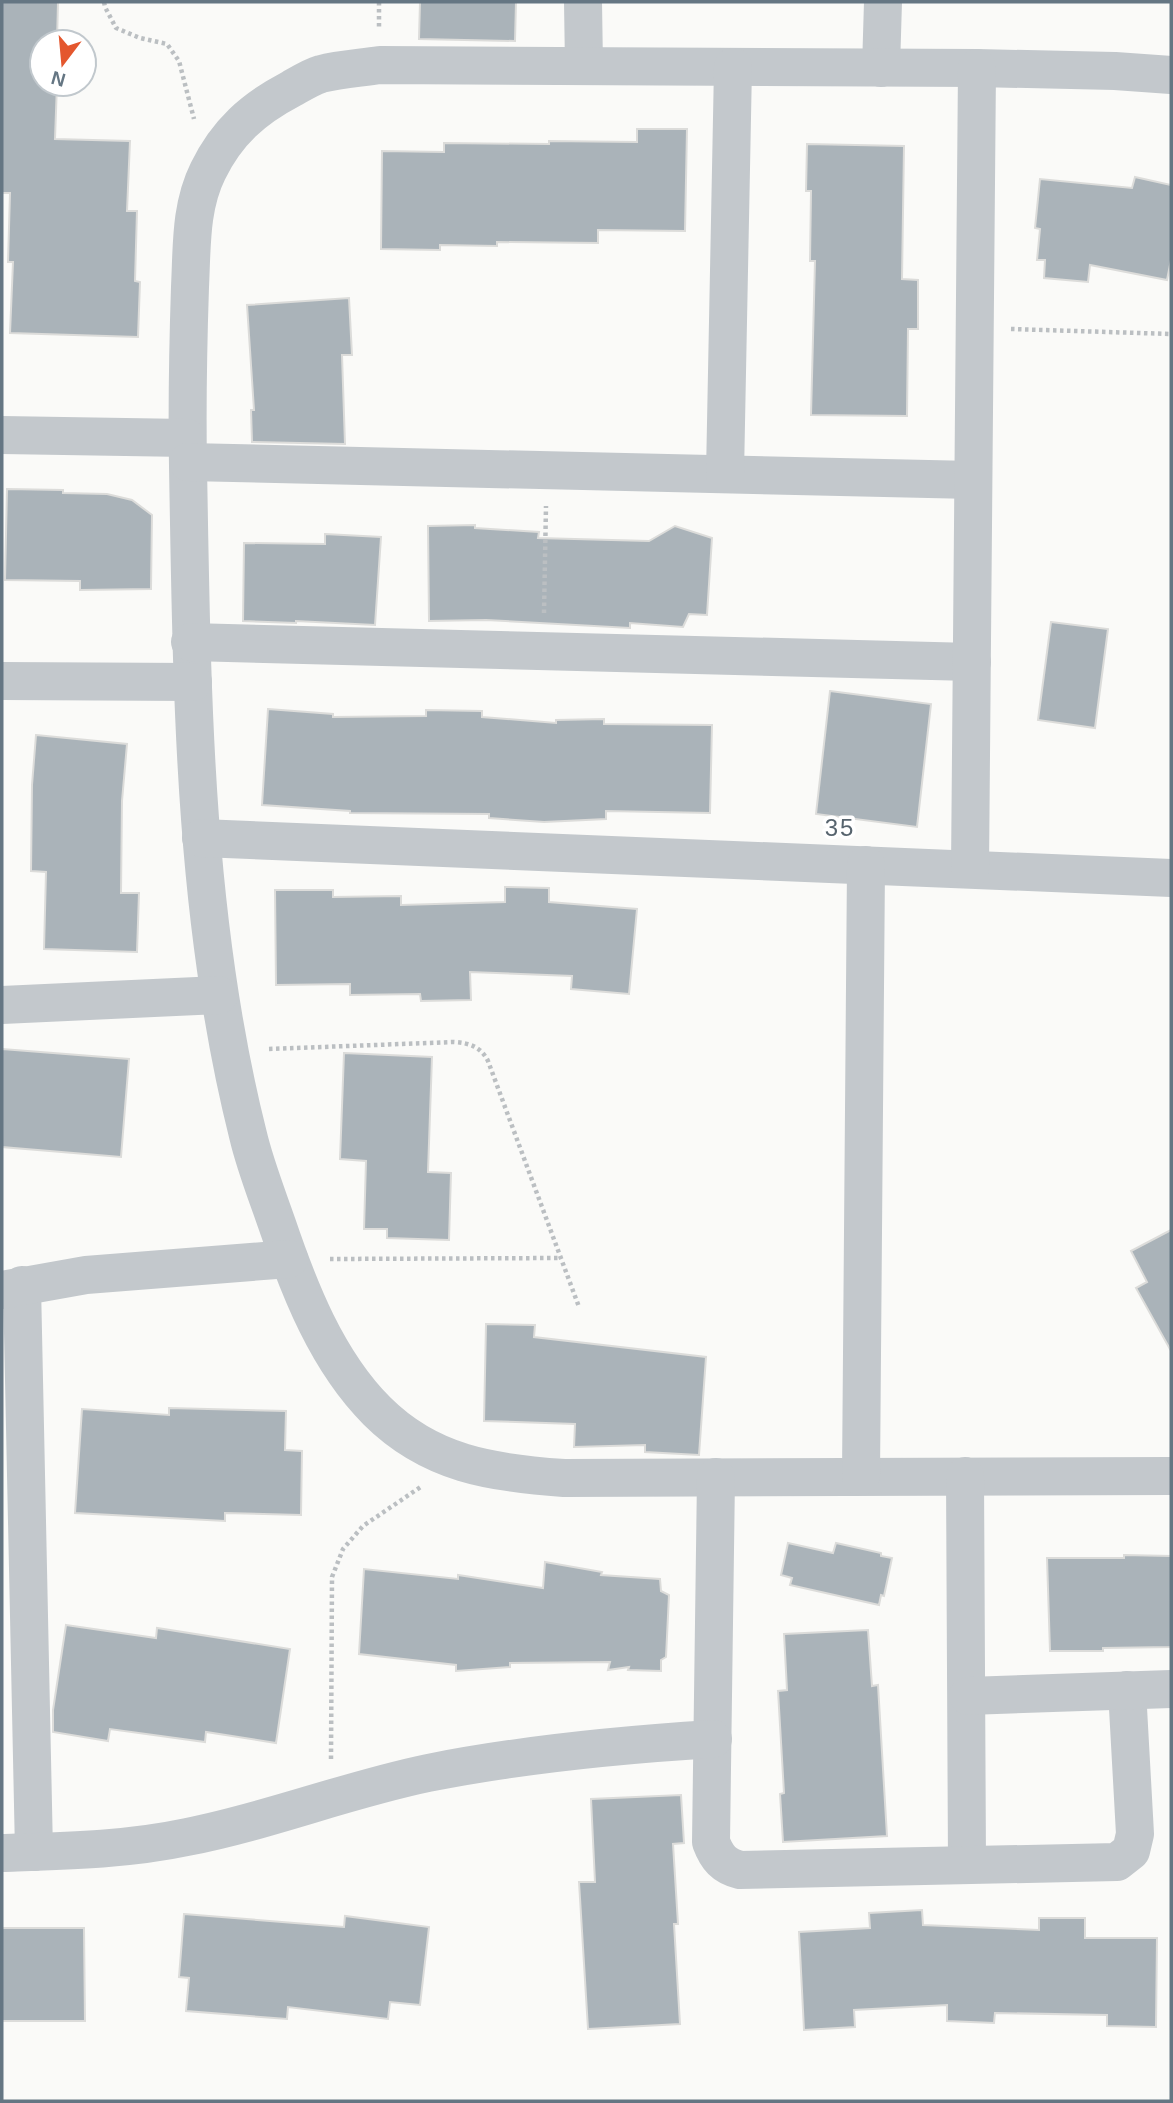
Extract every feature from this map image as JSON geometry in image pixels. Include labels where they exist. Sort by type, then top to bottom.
[{"type":"street","points":[[583,2],[584,65]]},
{"type":"street","points":[[881,68],[883,2]]},
{"type":"street","points":[[1171,75],[977,68],[584,65],[380,65],[318,74],[263,103],[228,135],[206,173],[193,212],[187,450],[190,642],[201,838],[219,995],[229,1051],[249,1140],[289,1259],[320,1330],[346,1374],[376,1410],[413,1440],[456,1461],[508,1474],[564,1478],[1171,1476]]},
{"type":"street","points":[[725,474],[733,67]]},
{"type":"street","points":[[970,869],[977,68]]},
{"type":"street","points":[[2,435],[187,450],[546,470],[973,480]]},
{"type":"street","points":[[190,642],[972,662]]},
{"type":"street","points":[[2,681],[192,682]]},
{"type":"street","points":[[201,838],[1171,878]]},
{"type":"street","points":[[861,1476],[866,865]]},
{"type":"street","points":[[2,1005],[219,995]]},
{"type":"street","points":[[289,1259],[86,1275],[12,1287],[18,1852],[110,1848],[185,1838],[259,1821],[331,1798],[425,1774],[520,1756],[616,1745],[713,1739]]},
{"type":"street","points":[[965,1476],[967,1864]]},
{"type":"street","points":[[716,1477],[712,1842],[721,1861],[730,1867],[740,1870],[1117,1862],[1131,1851],[1135,1834],[1127,1690]]},
{"type":"street","points":[[968,1696],[1171,1689]]},
{"type":"path","points":[[104,2],[116,28],[140,38],[167,44],[179,61],[206,173]]},
{"type":"path","points":[[975,328],[1171,334]]},
{"type":"path","points":[[543,651],[546,470]]},
{"type":"path","points":[[229,1051],[454,1042],[471,1044],[478,1048],[488,1061],[579,1307]]},
{"type":"path","points":[[289,1259],[561,1258]]},
{"type":"path","points":[[331,1798],[332,1577],[343,1549],[363,1526],[456,1461]]},
{"type":"building","points":[[2,2],[58,2],[57,28],[28,28],[28,98],[56,98],[55,139],[130,141],[127,211],[137,211],[135,281],[140,282],[138,337],[10,333],[13,262],[8,262],[10,193],[2,193]]},
{"type":"building","points":[[420,2],[516,2],[515,41],[419,39]]},
{"type":"building","points":[[637,129],[687,129],[685,231],[598,230],[598,243],[497,242],[497,246],[440,245],[440,250],[381,249],[382,151],[444,152],[444,143],[637,142]]},
{"type":"building","points":[[807,144],[904,146],[902,279],[918,280],[918,329],[908,329],[907,416],[811,415],[815,261],[810,261],[811,191],[806,191]]},
{"type":"building","points":[[1135,177],[1171,185],[1171,260],[1167,280],[1090,265],[1088,282],[1044,278],[1045,260],[1037,260],[1040,229],[1035,228],[1040,179],[1132,188]]},
{"type":"building","points":[[349,298],[352,355],[342,355],[345,444],[252,442],[251,410],[254,410],[247,305]]},
{"type":"building","points":[[7,489],[63,490],[63,493],[107,494],[132,500],[152,515],[151,589],[80,590],[80,581],[5,580]]},
{"type":"building","points":[[475,525],[475,528],[539,532],[538,538],[649,541],[675,526],[712,538],[707,615],[689,614],[683,627],[630,623],[630,628],[486,620],[429,621],[428,526]]},
{"type":"building","points":[[325,534],[381,537],[375,625],[243,621],[244,543],[325,544]]},
{"type":"building","points":[[1051,622],[1108,629],[1095,728],[1038,720]]},
{"type":"building","points":[[830,691],[931,704],[917,827],[816,814]]},
{"type":"building","points":[[268,709],[333,714],[333,717],[426,716],[426,710],[482,711],[482,717],[556,723],[556,720],[604,719],[604,724],[712,725],[710,813],[606,811],[606,819],[544,822],[489,818],[489,814],[350,813],[262,805]]},
{"type":"building","points":[[36,735],[127,744],[122,801],[121,893],[139,893],[137,952],[44,949],[46,872],[31,871],[32,785]]},
{"type":"building","points":[[505,887],[549,888],[549,902],[637,909],[629,994],[571,989],[572,976],[470,972],[471,1000],[421,1001],[420,994],[350,995],[350,984],[276,985],[275,890],[333,890],[333,897],[401,896],[401,905],[505,902]]},
{"type":"building","points":[[2,1049],[129,1059],[121,1157],[2,1147]]},
{"type":"building","points":[[344,1053],[432,1057],[428,1172],[451,1173],[449,1240],[387,1238],[387,1229],[364,1229],[366,1161],[340,1159]]},
{"type":"building","points":[[1171,1230],[1171,1351],[1136,1288],[1147,1282],[1131,1251]]},
{"type":"building","points":[[486,1324],[535,1325],[534,1337],[706,1357],[699,1455],[645,1452],[645,1445],[574,1447],[575,1424],[484,1421]]},
{"type":"building","points":[[169,1408],[286,1411],[285,1450],[302,1451],[301,1515],[225,1513],[225,1521],[75,1513],[82,1409],[169,1415]]},
{"type":"building","points":[[788,1543],[833,1553],[836,1543],[892,1558],[884,1596],[881,1595],[879,1605],[790,1585],[792,1578],[781,1575]]},
{"type":"building","points":[[1124,1555],[1171,1556],[1171,1647],[1050,1651],[1047,1558],[1124,1558]]},
{"type":"building","points":[[545,1562],[602,1572],[601,1575],[660,1579],[661,1591],[669,1595],[666,1657],[661,1660],[661,1671],[628,1670],[629,1667],[608,1670],[610,1662],[510,1663],[510,1667],[456,1671],[456,1665],[359,1654],[364,1569],[458,1579],[458,1575],[543,1588]]},
{"type":"building","points":[[66,1625],[156,1638],[157,1628],[290,1649],[276,1743],[206,1732],[205,1742],[110,1729],[108,1741],[53,1732],[53,1710]]},
{"type":"building","points":[[868,1630],[872,1686],[878,1685],[887,1836],[783,1842],[780,1794],[784,1793],[778,1691],[787,1690],[784,1634]]},
{"type":"building","points":[[681,1795],[684,1843],[673,1844],[678,1924],[674,1924],[680,2024],[588,2029],[579,1882],[595,1882],[591,1799]]},
{"type":"building","points":[[922,1910],[923,1925],[1039,1930],[1039,1918],[1085,1918],[1085,1938],[1157,1938],[1156,2027],[1107,2026],[1107,2015],[995,2013],[994,2023],[947,2021],[947,2005],[854,2010],[855,2027],[804,2030],[799,1932],[870,1928],[869,1913]]},
{"type":"building","points":[[184,1914],[344,1927],[345,1916],[429,1927],[420,2005],[390,2002],[388,2019],[288,2007],[287,2019],[186,2011],[189,1978],[179,1977]]},
{"type":"building","points":[[2,1928],[84,1928],[85,2021],[2,2021]]},
{"type":"district","name":"35","points":[[840,827]]}]
